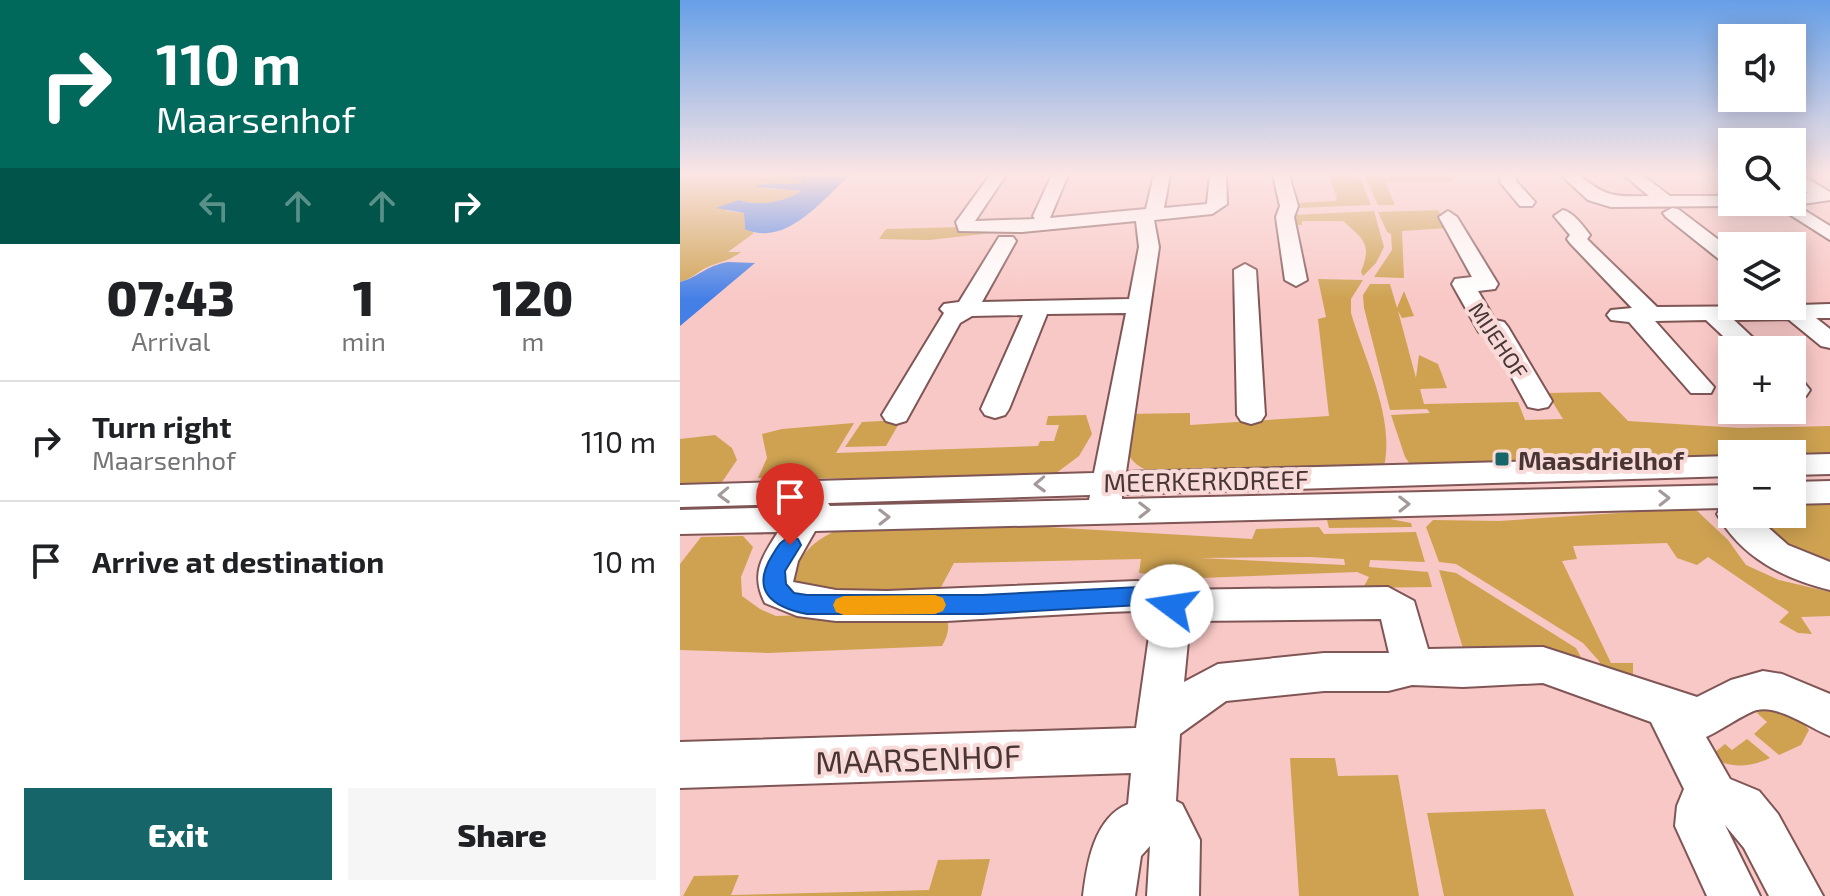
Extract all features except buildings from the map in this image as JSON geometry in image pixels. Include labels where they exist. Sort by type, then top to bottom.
[{"type":"street","points":[[969,217],[966,227],[979,229],[1127,217]]},
{"type":"street","points":[[1106,496],[1149,247],[1149,217]]},
{"type":"street","points":[[1285,217],[1296,280]]},
{"type":"street","name":"MIJEHOF","points":[[1448,217],[1487,284],[1463,284],[1487,327],[1496,327],[1538,401]]},
{"type":"street","points":[[1564,217],[1580,235],[1577,239],[1596,261],[1606,266],[1636,315],[1701,387]]},
{"type":"street","points":[[1680,217],[1718,248]]},
{"type":"street","points":[[1803,217],[1830,234]]},
{"type":"street","points":[[896,415],[951,319],[966,309],[1006,241]]},
{"type":"street","points":[[1245,270],[1251,415]]},
{"type":"street","points":[[934,309],[1138,306]]},
{"type":"street","points":[[995,409],[1038,308]]},
{"type":"street","points":[[1806,310],[1830,311]]},
{"type":"street","points":[[1712,313],[1737,336]]},
{"type":"street","points":[[1636,315],[1718,313]]},
{"type":"street","points":[[1804,320],[1830,341]]},
{"type":"street","points":[[1806,465],[1830,464]]},
{"type":"street","name":"MEERKERKDREEF","points":[[680,522],[816,505],[1106,496],[1698,467],[1718,486]]},
{"type":"street","points":[[1806,493],[1830,492]]},
{"type":"street","name":"MEERKERKDREEF","points":[[680,496],[816,505]]},
{"type":"street","name":"MEERKERKDREEF","points":[[1106,496],[1718,497]]},
{"type":"street","points":[[816,505],[774,571],[779,594],[788,601],[832,606],[982,604],[1140,596],[1172,606],[1388,603],[1400,612],[1400,670]]},
{"type":"street","points":[[1752,528],[1768,550],[1788,564],[1830,576]]},
{"type":"street","points":[[1151,819],[1172,606]]},
{"type":"street","points":[[1158,736],[1218,683],[1324,672],[1543,665],[1697,718],[1711,716],[1752,691],[1777,692],[1830,715]]},
{"type":"street","points":[[1666,708],[1713,796],[1742,808],[1752,819],[1797,896]]},
{"type":"street","name":"MAARSENHOF","points":[[680,765],[1158,736]]},
{"type":"street","points":[[1713,796],[1701,806],[1699,826],[1734,896]]},
{"type":"street","points":[[1109,896],[1113,858],[1126,832],[1151,819],[1165,821],[1175,840],[1173,896]]},
{"type":"shaded area","points":[[680,217],[744,217],[745,228],[754,233],[728,252],[741,252],[680,282]]},
{"type":"shaded area","points":[[1293,217],[1376,217],[1384,247],[1376,263],[1363,276],[1361,272],[1366,248],[1343,221],[1302,221],[1302,225],[1294,225]]},
{"type":"shaded area","points":[[1380,217],[1442,217],[1448,228],[1402,231],[1404,278],[1374,277],[1392,250],[1391,234]]},
{"type":"shaded area","points":[[960,227],[968,231],[1021,230],[929,240],[879,239],[886,229]]},
{"type":"shaded area","points":[[1318,279],[1363,280],[1351,299],[1351,313],[1382,409],[1386,448],[1384,467],[1151,472],[1134,462],[1125,442],[1125,414],[1190,413],[1190,425],[1329,416],[1318,319],[1326,317]]},
{"type":"shaded area","points":[[1370,284],[1390,284],[1397,308],[1404,291],[1414,316],[1402,318],[1398,311],[1416,378],[1419,355],[1438,364],[1447,388],[1420,389],[1424,404],[1518,402],[1525,420],[1563,419],[1547,393],[1600,392],[1628,421],[1740,428],[1830,426],[1830,459],[1806,460],[1806,440],[1718,440],[1718,461],[1630,464],[1621,458],[1414,470],[1405,457],[1391,415],[1430,413],[1427,409],[1390,410],[1363,295]]},
{"type":"shaded area","points":[[1086,415],[1092,434],[1079,456],[1047,480],[758,478],[767,458],[762,434],[782,429],[854,423],[836,453],[1038,446],[1040,441],[1054,441],[1059,425],[1046,425],[1048,416]]},
{"type":"shaded area","points":[[901,420],[886,446],[845,447],[862,422]]},
{"type":"shaded area","points":[[715,435],[732,448],[737,460],[718,488],[680,487],[680,439]]},
{"type":"shaded area","points":[[1830,498],[1830,568],[1804,561],[1767,528],[1806,528],[1806,499]]},
{"type":"shaded area","points":[[1694,508],[1728,540],[1746,565],[1779,580],[1830,592],[1830,616],[1801,617],[1812,634],[1798,633],[1779,622],[1789,612],[1708,557],[1697,565],[1677,558],[1667,543],[1573,546],[1577,559],[1562,561],[1611,663],[1633,663],[1633,679],[1608,681],[1599,661],[1583,643],[1456,564],[1439,562],[1426,527],[1433,520],[1499,521]]},
{"type":"shaded area","points":[[1393,509],[1396,517],[1390,519],[1411,523],[1412,527],[1329,528],[1327,520]]},
{"type":"shaded area","points":[[1029,526],[1252,539],[1256,529],[1319,527],[1324,534],[1416,532],[1425,562],[1370,560],[1369,567],[1428,572],[1432,587],[1363,588],[1369,577],[1357,572],[1201,578],[1139,573],[1141,559],[954,563],[940,589],[884,594],[826,593],[793,581],[799,563],[808,550],[837,530]],"holes":[[[1311,557],[1344,559],[1345,565],[1200,558]]]},
{"type":"shaded area","points":[[743,536],[753,547],[741,577],[742,596],[760,609],[776,616],[943,611],[948,628],[942,646],[768,653],[680,650],[680,564],[701,537]]},
{"type":"shaded area","points":[[1439,570],[1456,573],[1576,648],[1590,674],[1466,658]]},
{"type":"shaded area","points":[[1767,705],[1796,713],[1809,730],[1801,745],[1779,755],[1754,734],[1767,722],[1757,713]]},
{"type":"shaded area","points":[[1747,739],[1770,758],[1742,765],[1715,760],[1714,753],[1725,744],[1732,750]]},
{"type":"shaded area","points":[[1290,758],[1335,758],[1338,776],[1398,775],[1419,896],[1299,896]]},
{"type":"shaded area","points":[[1545,809],[1574,896],[1444,896],[1427,813]]},
{"type":"shaded area","points":[[990,859],[981,896],[683,896],[694,876],[739,875],[731,895],[929,890],[938,860]]},
{"type":"water","points":[[744,217],[805,217],[775,232],[760,233],[745,229]]},
{"type":"water","points":[[728,262],[755,263],[680,326],[680,282]]},
{"type":"slow traffic","points":[[844,605],[935,605]]},
{"type":"place","name":"Maasdrielhof","points":[[1502,459]]},
{"type":"route","points":[[790,545],[774,571],[775,584],[779,594],[788,601],[807,605],[982,604],[1140,596],[1172,606]]}]
